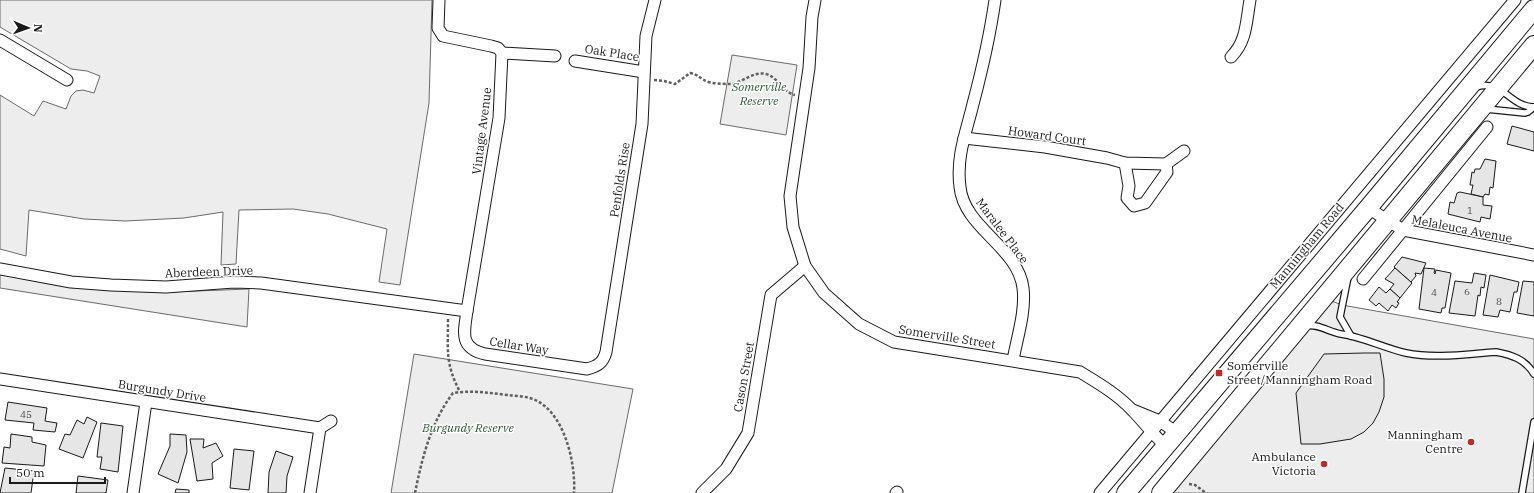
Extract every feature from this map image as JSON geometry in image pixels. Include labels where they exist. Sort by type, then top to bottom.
[{"type":"main road","name":"Manningham Road","points":[[1126,493],[1368,208],[1534,9]]},
{"type":"main road","points":[[1161,493],[1386,221],[1482,120],[1498,87],[1534,44]]},
{"type":"main road","points":[[1172,440],[1192,457]]},
{"type":"street","points":[[439,0],[438,28],[443,36],[498,48],[502,53],[556,56]]},
{"type":"street","name":"Penfolds Rise","points":[[601,363],[606,352],[642,124],[646,36],[655,0]]},
{"type":"street","name":"Somerville Street","points":[[815,0],[805,98],[790,196],[793,227],[805,266],[824,292],[859,324],[894,342],[1080,372],[1102,384],[1132,410],[1151,432],[1172,440]]},
{"type":"street","name":"Maralee Place","points":[[995,0],[991,26],[958,163],[960,189],[964,202],[976,220],[1015,266],[1023,289],[1022,306],[1013,360]]},
{"type":"street","points":[[1230,57],[1239,48],[1244,40],[1250,0]]},
{"type":"street","name":"Manningham Road","points":[[1100,493],[1515,0]]},
{"type":"street","points":[[0,40],[67,80]]},
{"type":"street","name":"Vintage Avenue","points":[[467,311],[499,118],[502,53]]},
{"type":"street","name":"Oak Place","points":[[575,61],[644,75]]},
{"type":"street","points":[[1364,279],[1403,230],[1482,120]]},
{"type":"street","name":"Howard Court","points":[[964,138],[1045,147],[1107,158],[1125,163],[1166,164]]},
{"type":"street","points":[[1125,163],[1128,186],[1127,198],[1134,206],[1145,203],[1167,172],[1166,164],[1184,151]]},
{"type":"street","name":"Melaleuca Avenue","points":[[1368,208],[1386,221],[1403,230],[1534,255]]},
{"type":"street","name":"Cason Street","points":[[702,493],[726,469],[748,433],[771,295],[805,266]]},
{"type":"street","name":"Aberdeen Drive","points":[[0,269],[71,282],[112,285],[166,287],[234,282],[262,283],[467,311]]},
{"type":"street","name":"Cellar Way","points":[[467,311],[464,334],[471,348],[479,352],[587,369],[596,367],[601,363]]},
{"type":"street","name":"Burgundy Drive","points":[[0,379],[320,428]]},
{"type":"street","points":[[133,493],[146,402]]},
{"type":"street","name":"Somerville Street","points":[[1132,410],[1160,421],[1172,440]]},
{"type":"street","points":[[310,493],[320,428],[331,421]]},
{"type":"lane","points":[[1468,89],[1483,85],[1498,87],[1519,104],[1534,107]]},
{"type":"lane","points":[[1482,120],[1488,108],[1524,113],[1528,112],[1534,107]]},
{"type":"lane","points":[[1351,264],[1340,316],[1351,336]]},
{"type":"lane","points":[[1299,328],[1313,326],[1406,352],[1422,355],[1496,352],[1518,358],[1527,364],[1534,374]]},
{"type":"lane","points":[[1522,493],[1534,422]]},
{"type":"path","points":[[644,75],[676,84],[690,73],[695,73],[704,81],[730,84],[755,74],[764,73],[774,78],[786,92],[805,98]]},
{"type":"path","points":[[448,308],[448,363],[450,374],[460,392]]},
{"type":"path","points":[[415,493],[421,464],[441,408],[453,393],[469,391],[530,398],[545,408],[556,420],[564,435],[572,459],[575,477],[574,493]]},
{"type":"path","points":[[1189,484],[1195,485],[1206,493]]},
{"type":"shaded area","points":[[0,0],[432,0],[429,103],[400,285],[379,282],[387,229],[328,214],[293,209],[239,210],[236,264],[221,265],[223,212],[184,218],[125,221],[84,219],[29,210],[26,256],[0,249],[0,95],[34,116],[43,101],[66,109],[71,96],[76,91],[83,90],[94,93],[100,76],[87,71],[71,69],[0,27]]},
{"type":"shaded area","name":"Somerville Reserve","points":[[732,55],[797,65],[786,135],[720,124]]},
{"type":"shaded area","points":[[0,274],[56,285],[86,288],[170,292],[249,289],[247,327],[0,288]]},
{"type":"shaded area","name":"Manningham Centre","points":[[1324,298],[1342,305],[1534,339],[1534,493],[1160,493]]},
{"type":"shaded area","name":"Burgundy Reserve","points":[[414,354],[633,389],[612,493],[391,493]]},
{"type":"building","points":[[1512,126],[1534,132],[1534,151],[1507,144]]},
{"type":"building","points":[[1485,159],[1496,161],[1493,188],[1490,187],[1489,195],[1485,194],[1483,197],[1471,194],[1473,185],[1470,185],[1472,172],[1474,173],[1475,169],[1480,169]]},
{"type":"building","points":[[1460,192],[1483,197],[1483,205],[1492,206],[1490,219],[1481,217],[1480,222],[1448,214],[1450,202],[1454,203],[1457,193]]},
{"type":"building","points":[[1402,257],[1426,263],[1421,274],[1415,273],[1416,276],[1411,282],[1394,267]]},
{"type":"building","points":[[1395,268],[1412,283],[1400,298],[1390,289],[1394,284],[1385,279]]},
{"type":"building","points":[[1424,268],[1435,269],[1435,274],[1436,270],[1451,273],[1445,308],[1442,308],[1441,313],[1419,309]]},
{"type":"building","points":[[1474,273],[1486,275],[1484,288],[1481,287],[1480,296],[1478,295],[1475,316],[1449,313],[1455,281],[1472,283]]},
{"type":"building","points":[[1490,275],[1519,282],[1517,292],[1514,292],[1510,312],[1500,310],[1498,317],[1483,315]]},
{"type":"building","points":[[1523,281],[1534,282],[1534,316],[1517,313]]},
{"type":"building","points":[[1379,287],[1386,293],[1390,289],[1400,298],[1397,302],[1399,303],[1396,308],[1392,305],[1388,311],[1379,303],[1376,306],[1369,300]]},
{"type":"building","points":[[1380,353],[1384,379],[1384,397],[1379,412],[1373,423],[1364,432],[1351,439],[1320,444],[1301,444],[1296,393],[1324,354]]},
{"type":"building","points":[[8,402],[47,408],[45,421],[57,423],[55,432],[33,430],[34,423],[5,420]]},
{"type":"building","points":[[87,417],[97,422],[83,458],[59,449],[65,434],[70,435],[77,420],[84,424]]},
{"type":"building","points":[[101,423],[123,426],[118,472],[100,469],[102,457],[97,457]]},
{"type":"building","points":[[11,434],[32,437],[32,442],[46,445],[44,466],[2,463],[4,447],[10,448]]},
{"type":"building","points":[[170,434],[186,435],[187,452],[178,483],[158,474],[170,446]]},
{"type":"building","points":[[190,439],[204,439],[203,448],[216,443],[223,456],[212,463],[213,479],[197,481]]},
{"type":"building","points":[[234,449],[254,451],[249,490],[230,488]]},
{"type":"building","points":[[276,451],[293,457],[287,476],[286,493],[268,493],[269,472]]},
{"type":"building","points":[[5,468],[34,471],[31,493],[0,493]]},
{"type":"building","points":[[78,476],[108,480],[106,493],[76,493]]},
{"type":"building","points":[[176,489],[189,490],[189,493],[175,493]]},
{"type":"place","name":"Somerville Street/Manningham Road","points":[[1219,373]]},
{"type":"place","name":"Manningham Centre","points":[[1471,442]]},
{"type":"place","name":"Ambulance Victoria","points":[[1324,464]]}]
